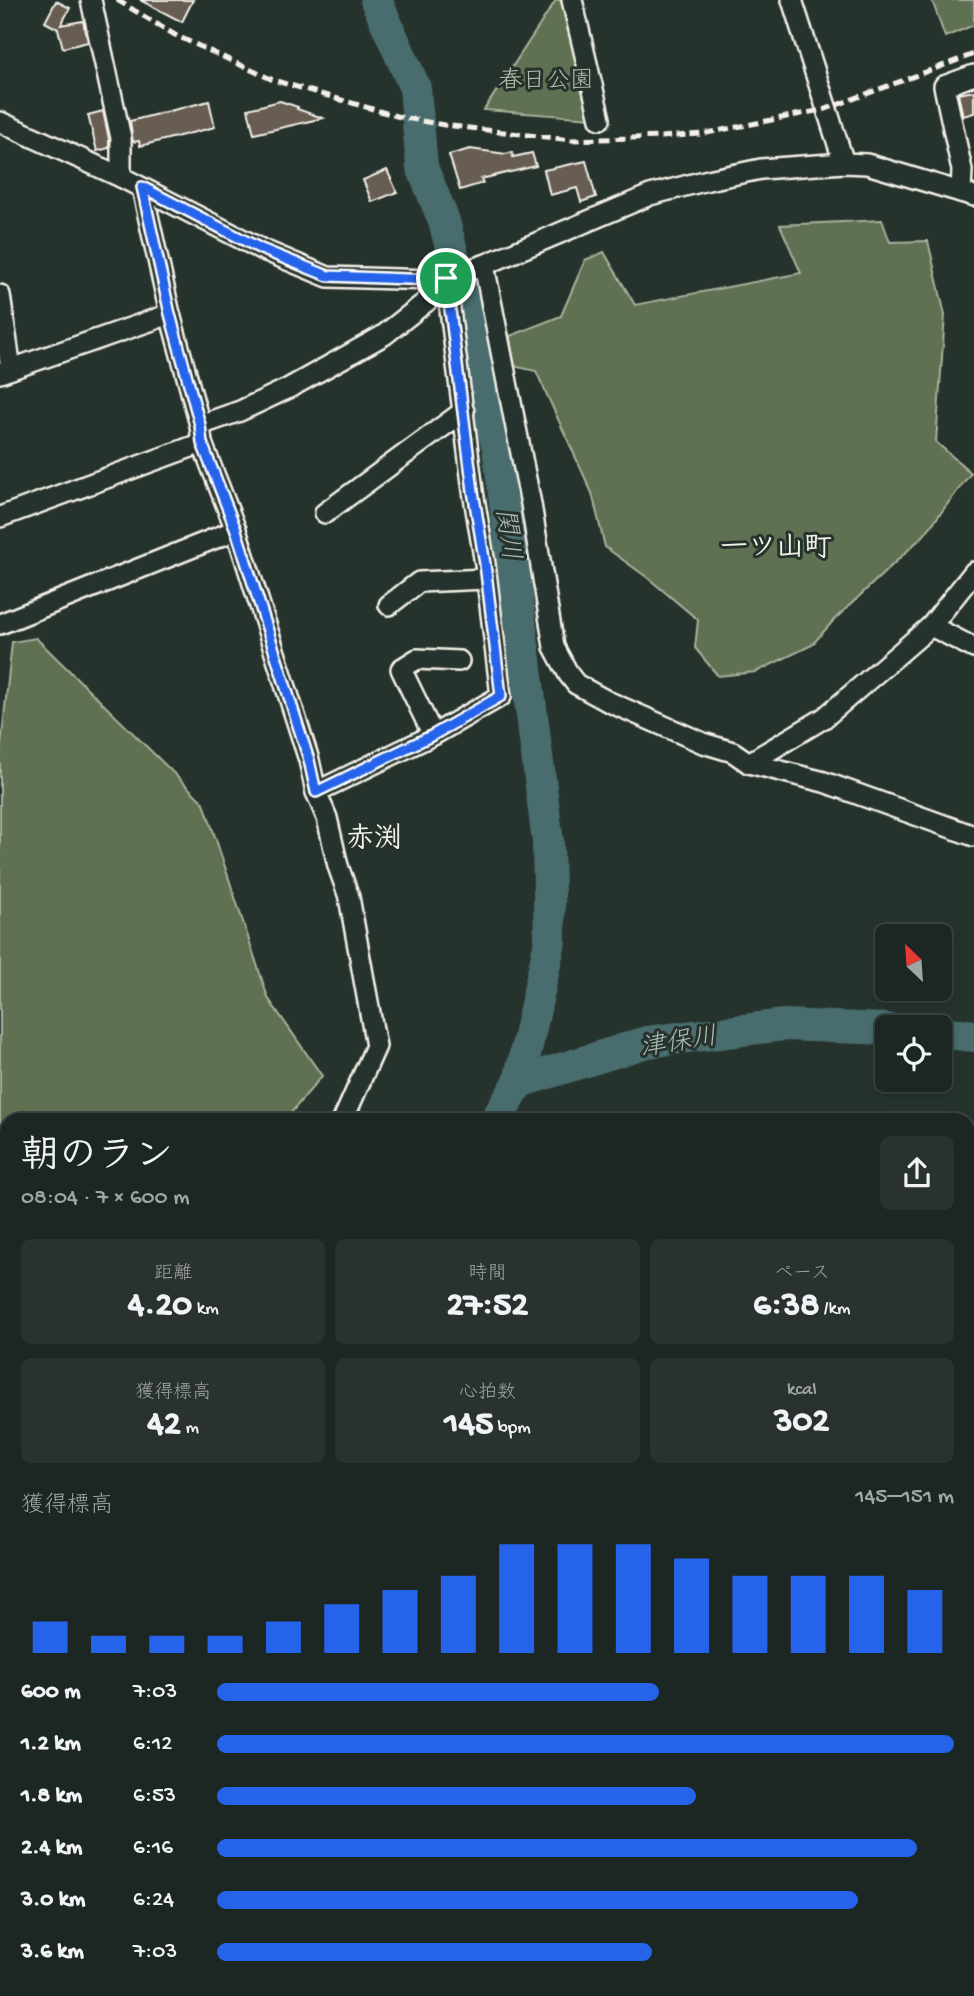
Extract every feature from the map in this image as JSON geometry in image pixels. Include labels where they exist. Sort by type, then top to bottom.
[{"type":"street","points":[[91,0],[121,138],[121,177]]},
{"type":"street","points":[[572,0],[600,119]]},
{"type":"street","points":[[792,0],[844,163]]},
{"type":"street","points":[[968,194],[944,86],[974,75]]},
{"type":"street","points":[[0,122],[142,187],[261,249],[328,276],[440,279],[484,265],[650,195],[761,169],[867,164],[968,194]]},
{"type":"street","points":[[142,187],[170,314],[201,434],[236,530],[309,760],[316,792],[327,818],[338,866],[349,897],[376,1046],[346,1113]]},
{"type":"street","points":[[484,265],[531,504],[554,647],[576,684],[607,701],[703,743],[733,752],[749,763],[824,782],[974,836]]},
{"type":"street","points":[[316,792],[433,735],[501,696],[464,411],[440,279]]},
{"type":"street","points":[[0,517],[201,434],[240,411],[289,388],[384,335],[427,301],[440,279]]},
{"type":"street","points":[[0,295],[6,371],[170,314]]},
{"type":"street","points":[[326,513],[464,411]]},
{"type":"street","points":[[0,624],[236,530]]},
{"type":"street","points":[[749,763],[824,718],[931,626],[974,572]]},
{"type":"street","points":[[388,605],[419,582],[486,579]]},
{"type":"street","points":[[931,626],[974,648]]},
{"type":"street","points":[[433,735],[401,669],[417,659],[459,661]]},
{"type":"green space","name":"春日公園","points":[[556,0],[565,0],[592,118],[484,110]]},
{"type":"green space","points":[[932,0],[974,0],[974,25],[945,37]]},
{"type":"green space","points":[[882,220],[890,242],[928,241],[945,315],[936,442],[971,473],[924,535],[833,621],[812,645],[756,672],[718,676],[695,648],[698,620],[648,578],[605,547],[592,493],[536,371],[513,366],[510,336],[561,316],[585,260],[604,252],[635,305],[801,273],[780,225]]},
{"type":"green space","points":[[36,638],[204,803],[268,998],[322,1076],[291,1113],[0,1113],[0,755],[12,642]]},
{"type":"building","points":[[140,0],[193,0],[182,22]]},
{"type":"building","points":[[56,1],[70,8],[61,25],[83,21],[88,42],[63,48],[58,29],[45,22]]},
{"type":"building","points":[[974,91],[974,113],[963,116],[958,94]]},
{"type":"building","points":[[209,101],[215,127],[140,146],[139,141],[133,142],[130,121]]},
{"type":"building","points":[[280,101],[323,118],[254,134],[248,109]]},
{"type":"building","points":[[103,111],[109,148],[97,151],[88,115]]},
{"type":"building","points":[[470,149],[506,154],[512,152],[513,157],[532,153],[536,166],[481,179],[483,183],[460,190],[449,155]]},
{"type":"building","points":[[586,161],[596,197],[581,202],[577,188],[550,195],[544,170]]},
{"type":"building","points":[[387,170],[397,192],[372,202],[363,180]]},
{"type":"waterway","name":"関川","points":[[376,0],[415,88],[422,167],[444,221],[468,299],[485,403],[498,447],[548,842],[550,941],[519,1082],[500,1113]]},
{"type":"waterway","name":"津保川","points":[[519,1082],[647,1042],[784,1025],[875,1029]]},
{"type":"waterway","name":"津保川","points":[[952,1033],[974,1036]]},
{"type":"railway","points":[[117,0],[175,35],[273,80],[400,117],[571,140],[702,134],[826,109],[974,54]]},
{"type":"district","name":"一ツ山町","points":[[776,545]]},
{"type":"district","name":"赤渕","points":[[374,836]]},
{"type":"route","points":[[142,187],[261,249],[328,276],[434,280],[446,278],[501,696],[433,735],[316,792],[309,760],[236,530],[202,443],[200,425],[157,261],[142,187]]}]
